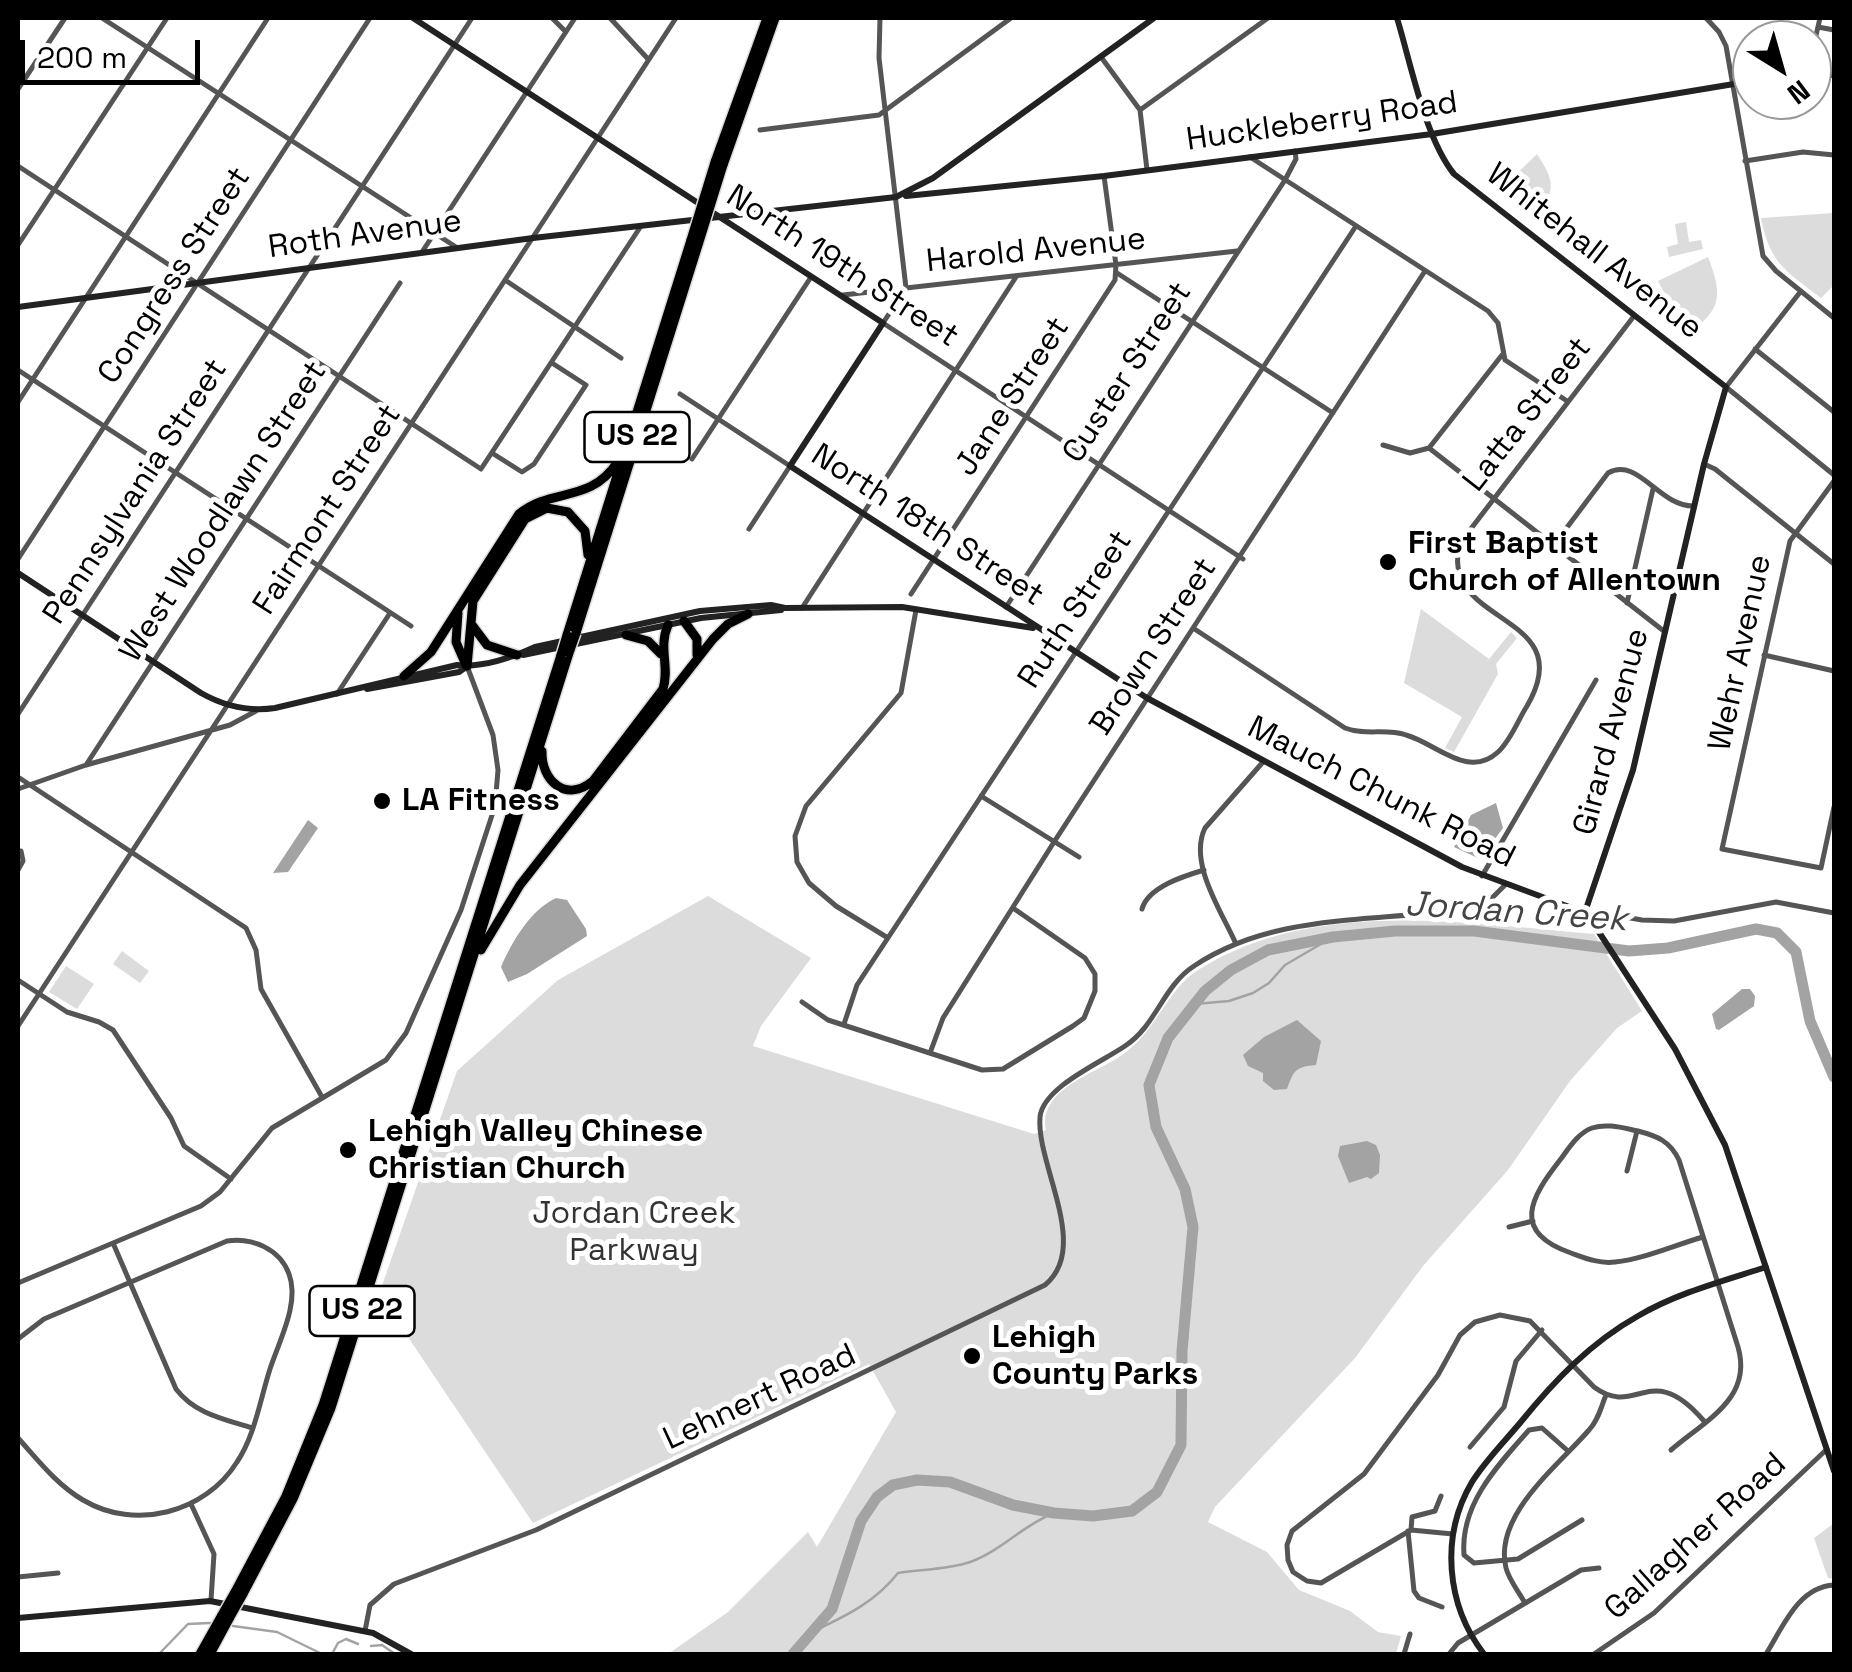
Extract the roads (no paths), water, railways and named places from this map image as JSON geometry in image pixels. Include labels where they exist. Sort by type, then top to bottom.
[{"type":"highway","name":"US 22","points":[[210,1654],[226,1616],[237,1605],[323,1406],[767,18]]},
{"type":"highway","name":"US 22","points":[[719,164],[776,18]]},
{"type":"highway","name":"US 22","points":[[571,634],[624,452],[695,241]]},
{"type":"highway","points":[[404,676],[424,661],[523,510],[541,501],[591,488],[608,476],[624,452]]},
{"type":"highway","points":[[467,666],[475,596],[519,526],[539,510],[564,510],[581,524],[588,541],[588,568]]},
{"type":"highway","points":[[463,601],[456,636],[458,652],[467,666]]},
{"type":"highway","points":[[469,972],[520,886],[694,662],[720,631],[748,614]]},
{"type":"highway","points":[[470,615],[476,633],[487,645],[517,655]]},
{"type":"highway","points":[[542,739],[543,768],[550,782],[571,790],[588,786],[657,700],[666,680],[662,642],[675,621],[697,639],[694,662]]},
{"type":"highway","points":[[626,634],[648,641],[664,658]]},
{"type":"highway","name":"US 22","points":[[200,1654],[293,1500],[331,1408],[542,739],[565,654]]},
{"type":"street","points":[[18,89],[64,18]]},
{"type":"street","points":[[102,18],[458,248]]},
{"type":"street","points":[[18,245],[167,18]]},
{"type":"street","points":[[18,402],[268,18]]},
{"type":"street","name":"Congress Street","points":[[18,559],[370,18]]},
{"type":"street","name":"North 19th Street","points":[[414,18],[1241,558]]},
{"type":"street","name":"Pennsylvania Street","points":[[18,714],[472,18]]},
{"type":"street","points":[[552,18],[566,32]]},
{"type":"street","points":[[422,252],[575,18]]},
{"type":"street","points":[[610,18],[648,59]]},
{"type":"street","name":"Fairmont Street","points":[[18,1026],[676,18]]},
{"type":"street","points":[[750,528],[906,288],[877,35],[880,18]]},
{"type":"street","points":[[760,130],[879,115],[1012,18]]},
{"type":"street","points":[[896,198],[934,178],[1154,18]]},
{"type":"street","points":[[1140,110],[1268,18]]},
{"type":"street","name":"Whitehall Avenue","points":[[1396,18],[1432,134],[1454,174],[1726,387],[1834,478]]},
{"type":"street","points":[[1706,18],[1724,39],[1732,79]]},
{"type":"street","points":[[1100,56],[1140,110],[1147,170]]},
{"type":"street","name":"Huckleberry Road","points":[[720,217],[1104,176],[1432,134],[1732,84]]},
{"type":"street","points":[[1739,120],[1763,256],[1834,318]]},
{"type":"street","name":"Custer Street","points":[[999,622],[1284,180],[1296,159],[1295,151]]},
{"type":"street","points":[[1745,162],[1803,152],[1834,154]]},
{"type":"street","points":[[1250,156],[1494,317],[1500,328],[1502,355],[1567,401]]},
{"type":"street","points":[[18,166],[481,469],[641,226]]},
{"type":"street","points":[[1104,176],[1117,269],[1334,414]]},
{"type":"street","name":"Roth Avenue","points":[[18,307],[422,252],[720,217]]},
{"type":"street","name":"Ruth Street","points":[[844,1024],[857,984],[1356,226]]},
{"type":"street","name":"Harold Avenue","points":[[840,296],[1117,269],[1237,251]]},
{"type":"street","name":"Jane Street","points":[[911,594],[1117,269]]},
{"type":"street","name":"Brown Street","points":[[930,1053],[943,1018],[1054,842],[1426,271]]},
{"type":"street","points":[[802,608],[1016,276]]},
{"type":"street","points":[[692,458],[812,277]]},
{"type":"street","points":[[505,280],[621,358]]},
{"type":"street","name":"West Woodlawn Street","points":[[86,765],[400,283]]},
{"type":"street","name":"Girard Avenue","points":[[1584,915],[1632,770],[1704,464],[1726,387],[1801,291]]},
{"type":"street","name":"Latta Street","points":[[1193,628],[1346,728],[1364,733],[1406,734],[1457,760],[1486,760],[1504,745],[1540,682],[1542,667],[1529,640],[1468,590],[1458,570],[1458,552],[1464,535],[1634,315]]},
{"type":"street","points":[[1754,349],[1834,412]]},
{"type":"street","points":[[1383,445],[1410,453],[1429,448],[1502,355]]},
{"type":"street","points":[[492,453],[522,472],[527,471],[586,386],[552,363]]},
{"type":"street","points":[[18,370],[411,626]]},
{"type":"street","name":"North 18th Street","points":[[680,394],[1147,698]]},
{"type":"street","points":[[1429,448],[1665,632]]},
{"type":"street","points":[[1704,464],[1715,468],[1834,564]]},
{"type":"street","points":[[1552,546],[1612,471],[1628,469],[1674,504],[1694,506]]},
{"type":"street","name":"Wehr Avenue","points":[[1834,478],[1794,532],[1722,849],[1820,868],[1834,807]]},
{"type":"street","points":[[1627,603],[1653,488]]},
{"type":"street","points":[[18,572],[210,697],[228,705],[259,710]]},
{"type":"street","points":[[517,655],[536,647],[737,607],[785,608]]},
{"type":"street","points":[[18,789],[236,722],[259,710],[457,665],[537,654],[675,621],[785,608],[916,608],[1038,629]]},
{"type":"street","points":[[888,938],[815,889],[797,862],[794,844],[797,826],[813,798],[901,693],[916,608]]},
{"type":"street","points":[[337,694],[390,612]]},
{"type":"street","points":[[1764,655],[1834,671]]},
{"type":"street","points":[[360,689],[384,688],[458,672],[467,666]]},
{"type":"street","points":[[18,1283],[201,1206],[231,1179],[272,1128],[386,1060],[399,1046],[461,910],[494,806],[497,758],[490,724],[467,666]]},
{"type":"street","points":[[1482,876],[1596,680]]},
{"type":"street","name":"Mauch Chunk Road","points":[[1147,698],[1482,876],[1568,906],[1601,932],[1684,1063],[1716,1124],[1834,1471]]},
{"type":"street","points":[[186,736],[200,748]]},
{"type":"street","points":[[1263,762],[1202,834],[1199,848],[1204,870],[1236,945],[1297,925],[1474,907],[1489,901],[1505,885]]},
{"type":"street","points":[[18,777],[246,928],[256,950],[261,990],[323,1098]]},
{"type":"street","points":[[980,796],[1079,857]]},
{"type":"street","points":[[18,870],[23,861],[21,851]]},
{"type":"street","points":[[1142,909],[1149,896],[1204,870]]},
{"type":"street","points":[[1584,915],[1596,912],[1674,920],[1776,902],[1834,913]]},
{"type":"street","points":[[802,1002],[828,1020],[982,1070],[1002,1069],[1073,1026],[1091,1006],[1095,974],[1085,958],[1013,908]]},
{"type":"street","points":[[1601,932],[1603,922],[1616,916]]},
{"type":"street","name":"Lehnert Road","points":[[365,1631],[370,1606],[394,1584],[536,1530],[1045,1285],[1058,1270],[1063,1244],[1041,1130],[1044,1105],[1057,1089],[1140,1035],[1183,974],[1236,945]]},
{"type":"street","points":[[18,980],[67,1012],[113,1030],[171,1118],[182,1144],[231,1179]]},
{"type":"street","points":[[1671,1450],[1736,1392],[1742,1378],[1742,1362],[1718,1283],[1703,1237],[1674,1150],[1662,1139],[1637,1131],[1596,1127],[1576,1138],[1532,1202],[1533,1221],[1540,1236],[1552,1246],[1604,1263],[1621,1262],[1703,1237]]},
{"type":"street","points":[[1627,1171],[1637,1131]]},
{"type":"street","points":[[1509,1228],[1533,1221]]},
{"type":"street","points":[[18,1339],[44,1318],[235,1240],[269,1249],[288,1271],[292,1300],[252,1428],[232,1470],[191,1504],[150,1515],[102,1510],[61,1484],[19,1442]]},
{"type":"street","points":[[113,1243],[171,1380],[182,1397],[204,1413],[252,1428]]},
{"type":"street","points":[[1484,1654],[1471,1636],[1454,1590],[1451,1557],[1462,1504],[1482,1469],[1573,1363],[1600,1340],[1651,1308],[1766,1267]]},
{"type":"street","points":[[1454,1534],[1410,1531],[1322,1583],[1301,1579],[1288,1560],[1289,1538],[1297,1525],[1364,1474],[1438,1375],[1456,1342],[1484,1318],[1506,1314],[1530,1321],[1606,1395],[1668,1391],[1683,1398],[1704,1421]]},
{"type":"street","points":[[1470,1447],[1504,1407],[1516,1362],[1542,1330]]},
{"type":"street","points":[[1526,1603],[1508,1575],[1505,1562],[1517,1513],[1595,1422],[1606,1395]]},
{"type":"street","points":[[1568,1451],[1542,1428],[1532,1428],[1499,1464],[1477,1496],[1465,1533],[1464,1555],[1474,1564],[1505,1562],[1525,1556],[1582,1520]]},
{"type":"street","name":"Gallagher Road","points":[[1594,1654],[1654,1613],[1826,1450]]},
{"type":"street","points":[[1441,1496],[1435,1511],[1412,1517],[1410,1531],[1414,1592],[1442,1607]]},
{"type":"street","points":[[191,1504],[214,1554],[210,1601]]},
{"type":"street","points":[[1449,1654],[1471,1636],[1581,1570],[1599,1568]]},
{"type":"street","points":[[18,1577],[58,1573]]},
{"type":"street","points":[[1766,1654],[1804,1596],[1816,1588],[1834,1585]]},
{"type":"street","points":[[18,1618],[210,1601],[365,1631],[382,1636],[411,1654]]},
{"type":"street","points":[[1404,1654],[1410,1634]]},
{"type":"waterway","name":"Jordan Creek","points":[[793,1654],[832,1609],[861,1521],[877,1497],[893,1485],[917,1480],[950,1482],[1013,1505],[1093,1516],[1132,1511],[1157,1492],[1181,1445],[1182,1351],[1193,1227],[1185,1189],[1156,1127],[1149,1085],[1168,1038],[1205,991],[1231,970],[1268,950],[1333,937],[1395,931],[1474,931],[1629,951],[1668,948],[1756,929],[1777,933],[1796,952],[1810,1021],[1834,1077]]},
{"type":"waterway","points":[[1195,1004],[1229,1001],[1253,993],[1269,983],[1285,965],[1333,937]]},
{"type":"waterway","name":"Jordan Creek","points":[[816,1630],[871,1599],[898,1573],[970,1562],[1054,1513]]},
{"type":"waterway","points":[[159,1654],[188,1624],[210,1623]]},
{"type":"waterway","points":[[233,1626],[277,1632],[322,1654]]},
{"type":"waterway","points":[[332,1654],[338,1643],[346,1639],[358,1644]]},
{"type":"waterway","points":[[371,1646],[382,1645],[395,1654]]},
{"type":"place","name":"First Baptist Church of Allentown","points":[[1388,562]]},
{"type":"place","name":"LA Fitness","points":[[382,801]]},
{"type":"place","name":"Lehigh Valley Chinese Christian Church","points":[[348,1150]]},
{"type":"place","name":"Lehigh County Parks","points":[[972,1356]]},
{"type":"park label","name":"Jordan Creek Parkway","points":[[634,1232]]}]
